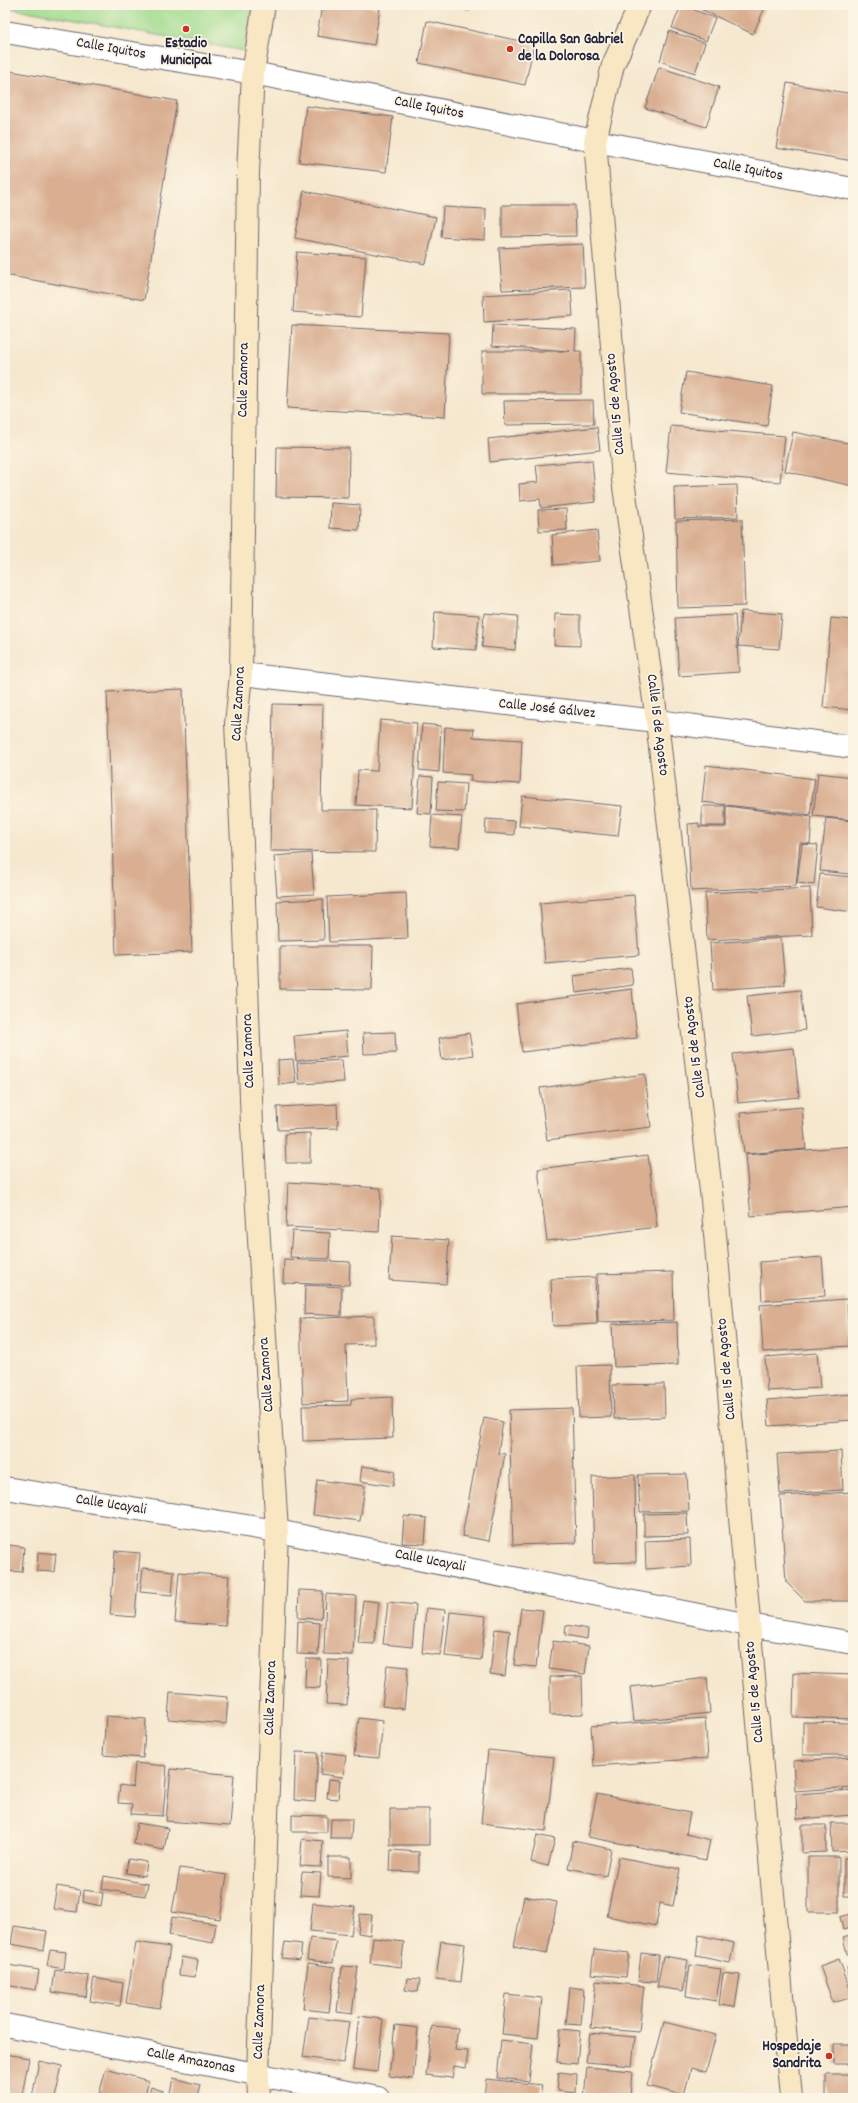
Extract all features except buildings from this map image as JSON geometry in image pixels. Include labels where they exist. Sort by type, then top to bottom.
[{"type":"street","name":"Calle Zamora","points":[[259,2098],[258,2074],[277,1531],[252,1126],[242,843],[236,724],[241,674],[243,431],[248,172],[253,73],[264,5]]},
{"type":"street","name":"Calle 15 de Agosto","points":[[640,5],[613,65],[594,141],[623,480],[657,721],[712,1200],[791,2098]]},
{"type":"street","name":"Calle Iquitos","points":[[5,32],[253,73],[594,141],[853,189]]},
{"type":"street","name":"Calle José Gálvez","points":[[241,674],[657,721],[853,747]]},
{"type":"street","name":"Calle Ucayali","points":[[5,1488],[277,1531],[749,1625],[853,1643]]},
{"type":"street","name":"Calle Amazonas","points":[[5,2025],[378,2098]]},
{"type":"green space","name":"Estadio Municipal","points":[[5,5],[253,5],[244,51],[5,7]]},
{"type":"place","name":"Estadio Municipal","points":[[186,29]]},
{"type":"place","name":"Capilla San Gabriel de la Dolorosa","points":[[510,49]]},
{"type":"place","name":"Hospedaje Sandrita","points":[[829,2056]]}]
